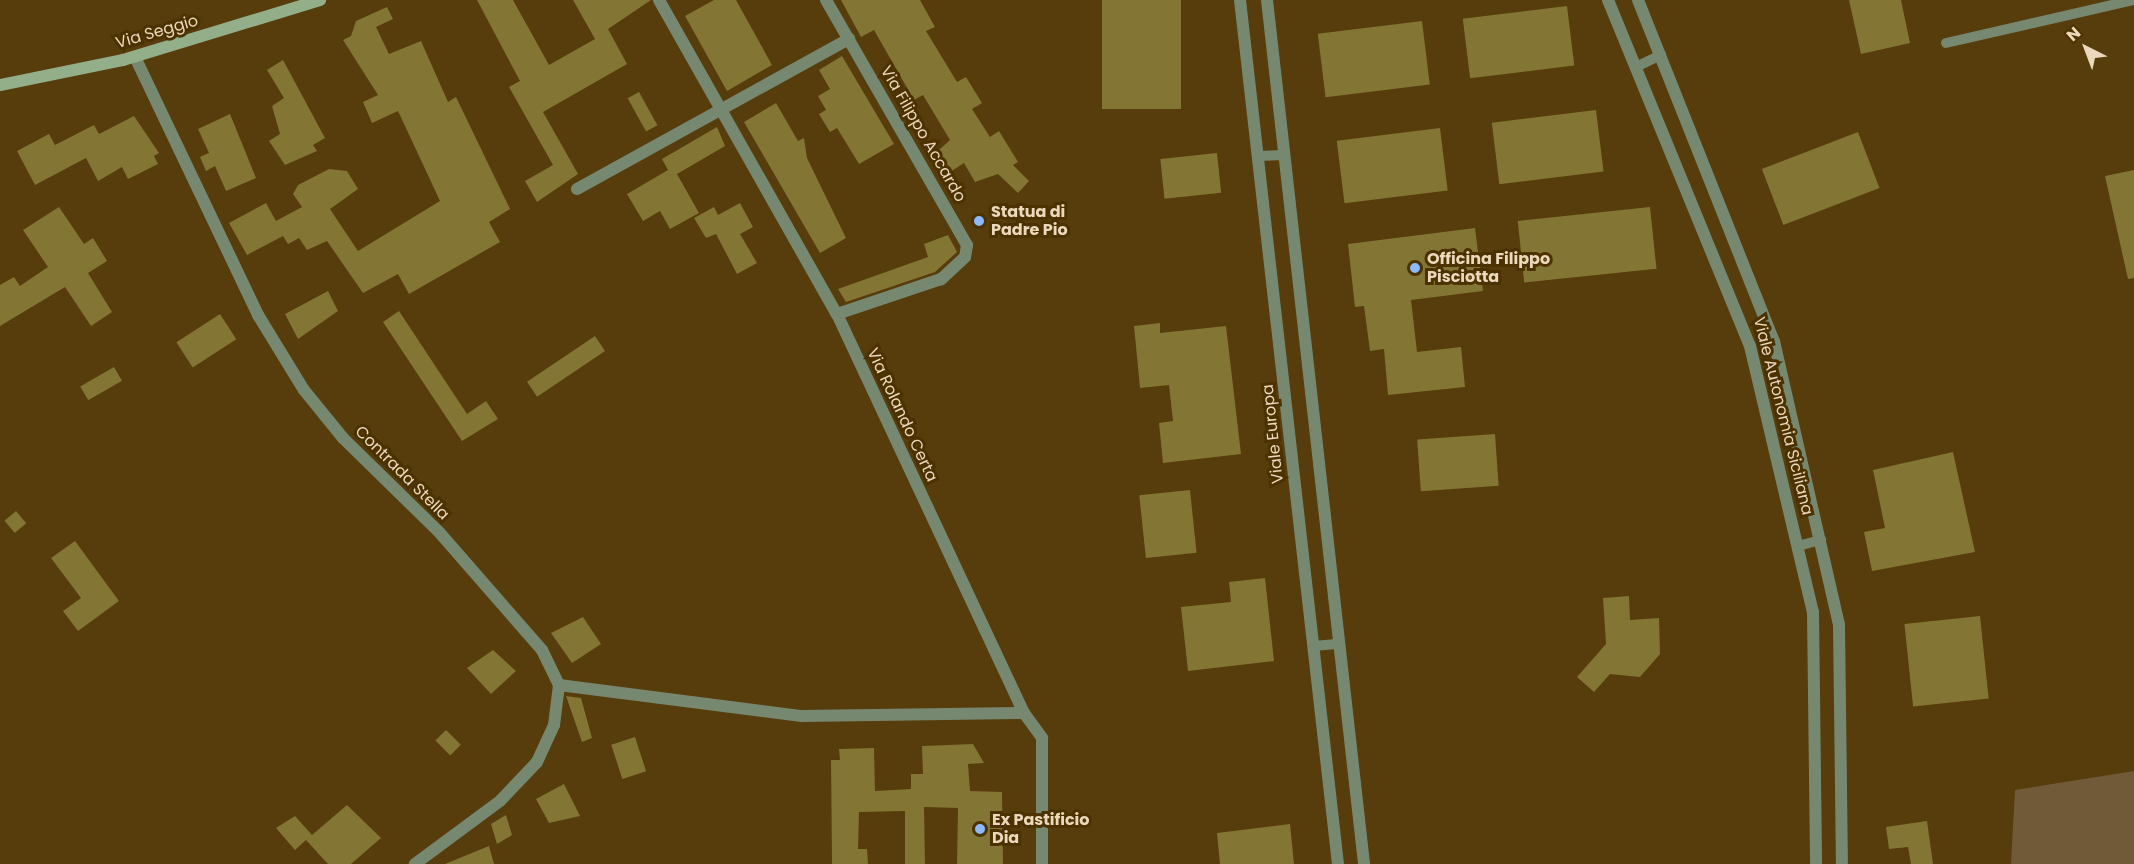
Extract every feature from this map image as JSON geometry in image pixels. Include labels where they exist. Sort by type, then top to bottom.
[{"type":"street","name":"Via Seggio","points":[[0,85],[135,57],[320,0]]},
{"type":"street","name":"Via Rolando Certa","points":[[659,0],[837,315],[1024,713],[1042,738],[1042,864]]},
{"type":"street","name":"Via Filippo Accardo","points":[[826,0],[968,245],[965,257],[941,279],[837,315]]},
{"type":"street","name":"Viale Europa","points":[[1240,0],[1338,864]]},
{"type":"street","points":[[1267,0],[1364,864]]},
{"type":"street","name":"Viale Autonomia Siciliana","points":[[1608,0],[1735,298],[1798,546],[1813,612],[1816,864]]},
{"type":"street","name":"Viale Autonomia Siciliana","points":[[1638,0],[1771,331],[1821,540],[1839,624],[1842,864]]},
{"type":"street","points":[[577,189],[849,39]]},
{"type":"street","name":"Contrada Stella","points":[[135,57],[258,315],[304,390],[342,438],[439,532],[542,650],[559,685]]},
{"type":"street","points":[[415,864],[500,801],[537,762],[554,725],[559,685],[801,716],[1024,713]]},
{"type":"lane","points":[[1946,43],[2133,0]]},
{"type":"lane","points":[[1636,67],[1661,55]]},
{"type":"lane","points":[[1258,156],[1284,155]]},
{"type":"lane","points":[[1798,546],[1821,540]]},
{"type":"lane","points":[[1314,646],[1339,644]]},
{"type":"shaded area","points":[[2134,771],[2134,864],[2011,864],[2015,790]]},
{"type":"building","points":[[477,0],[513,0],[549,65],[595,39],[573,0],[651,0],[608,29],[627,64],[543,112],[578,174],[537,202],[525,181],[553,165],[509,87],[520,81]]},
{"type":"building","points":[[714,0],[736,0],[772,65],[727,91],[685,16]]},
{"type":"building","points":[[841,0],[920,0],[935,27],[926,31],[957,82],[966,77],[982,103],[972,109],[990,137],[999,131],[1018,162],[1013,165],[1029,181],[1018,193],[998,174],[975,182],[964,163],[950,172],[938,151],[950,140],[923,95],[914,100],[874,30],[861,37]]},
{"type":"building","points":[[1102,0],[1181,0],[1181,109],[1102,109]]},
{"type":"building","points":[[1849,0],[1901,0],[1910,43],[1861,54]]},
{"type":"building","points":[[1567,6],[1574,66],[1470,78],[1463,19]]},
{"type":"building","points":[[387,7],[393,19],[376,27],[389,54],[421,41],[448,102],[456,97],[510,209],[489,222],[500,242],[409,294],[398,274],[363,293],[327,241],[307,250],[299,238],[288,244],[283,236],[247,255],[229,223],[266,203],[276,221],[302,207],[293,194],[298,185],[329,169],[347,171],[358,189],[330,209],[358,251],[440,201],[398,111],[372,123],[363,102],[378,95],[343,40],[351,36],[356,21]]},
{"type":"building","points":[[1422,21],[1430,85],[1326,97],[1318,34]]},
{"type":"building","points":[[842,56],[894,144],[859,164],[837,128],[830,132],[819,114],[826,110],[818,96],[830,89],[819,70]]},
{"type":"building","points":[[283,60],[325,138],[313,145],[317,151],[285,165],[269,141],[280,134],[272,106],[284,98],[267,70]]},
{"type":"building","points":[[639,92],[657,125],[646,132],[628,98]]},
{"type":"building","points":[[776,103],[798,141],[804,138],[807,158],[846,238],[820,253],[744,122]]},
{"type":"building","points":[[1596,110],[1604,172],[1499,184],[1492,123]]},
{"type":"building","points":[[230,114],[256,178],[226,191],[215,166],[206,171],[200,157],[209,153],[198,129]]},
{"type":"building","points":[[134,116],[159,153],[154,156],[158,164],[128,179],[122,167],[98,181],[86,158],[35,185],[17,151],[49,134],[55,145],[94,125],[99,134]]},
{"type":"building","points":[[717,127],[725,146],[677,174],[699,213],[670,229],[660,211],[643,221],[627,194],[668,170],[662,159]]},
{"type":"building","points":[[1440,128],[1448,191],[1344,203],[1337,141]]},
{"type":"building","points":[[1858,132],[1880,188],[1783,225],[1762,169]]},
{"type":"building","points":[[1217,153],[1221,193],[1164,199],[1160,159]]},
{"type":"building","points":[[2134,170],[2134,278],[2128,279],[2105,176]]},
{"type":"building","points":[[740,203],[753,227],[740,234],[757,263],[737,274],[716,234],[706,238],[694,218],[714,207],[718,215]]},
{"type":"building","points":[[59,207],[84,244],[93,238],[107,261],[88,273],[112,312],[91,326],[65,287],[0,326],[0,285],[14,277],[20,286],[48,267],[23,230]]},
{"type":"building","points":[[1650,207],[1656,269],[1524,283],[1518,221]]},
{"type":"building","name":"Officina Filippo Pisciotta","points":[[1475,228],[1483,291],[1411,300],[1417,352],[1461,347],[1465,387],[1388,395],[1384,349],[1370,351],[1364,306],[1355,307],[1348,244]]},
{"type":"building","points":[[948,235],[957,252],[935,272],[846,302],[838,289],[928,257],[924,244]]},
{"type":"building","points":[[328,291],[338,311],[298,339],[285,314]]},
{"type":"building","points":[[399,311],[467,414],[486,401],[498,419],[462,441],[383,322]]},
{"type":"building","points":[[220,314],[236,339],[193,367],[176,342]]},
{"type":"building","points":[[1160,323],[1160,333],[1226,326],[1241,454],[1163,463],[1159,423],[1173,421],[1169,385],[1140,388],[1134,326]]},
{"type":"building","points":[[595,336],[605,351],[537,397],[527,382]]},
{"type":"building","points":[[114,367],[122,381],[88,400],[80,386]]},
{"type":"building","points":[[1495,434],[1499,486],[1421,491],[1417,439]]},
{"type":"building","points":[[1953,452],[1975,552],[1872,571],[1864,532],[1885,528],[1873,470]]},
{"type":"building","points":[[1190,490],[1197,553],[1146,558],[1139,495]]},
{"type":"building","points":[[16,511],[26,523],[15,533],[5,521]]},
{"type":"building","points":[[75,541],[119,601],[78,631],[63,611],[81,598],[51,558]]},
{"type":"building","points":[[1265,578],[1274,661],[1188,671],[1181,607],[1231,602],[1229,582]]},
{"type":"building","points":[[1629,596],[1630,620],[1659,618],[1660,654],[1640,677],[1610,674],[1594,692],[1577,677],[1606,644],[1603,598]]},
{"type":"building","points":[[1980,616],[1989,699],[1913,706],[1904,624]]},
{"type":"building","points":[[583,617],[601,644],[572,663],[551,633]]},
{"type":"building","points":[[493,650],[516,671],[491,694],[467,668]]},
{"type":"building","points":[[566,696],[581,698],[592,738],[582,742]]},
{"type":"building","points":[[446,730],[461,745],[450,755],[435,741]]},
{"type":"building","points":[[635,737],[646,771],[622,779],[611,745]]},
{"type":"building","points":[[973,744],[984,763],[968,764],[970,791],[1002,792],[1003,864],[957,864],[958,808],[924,807],[925,864],[905,864],[905,811],[859,812],[858,849],[867,849],[868,864],[832,864],[831,760],[840,760],[839,749],[874,748],[875,791],[911,789],[911,774],[923,774],[922,746]]},
{"type":"building","points":[[564,784],[580,816],[549,823],[536,799]]},
{"type":"building","points":[[347,805],[381,838],[351,864],[328,864],[306,840],[295,850],[276,828],[295,816],[312,835]]},
{"type":"building","points":[[506,815],[512,835],[497,844],[491,824]]},
{"type":"building","points":[[1927,821],[1933,864],[1911,864],[1908,847],[1889,849],[1886,827]]},
{"type":"building","points":[[1290,824],[1294,864],[1220,864],[1217,833]]},
{"type":"building","points":[[489,846],[494,864],[445,864]]},
{"type":"place","name":"Statua di Padre Pio","points":[[979,221]]},
{"type":"place","name":"Officina Filippo Pisciotta","points":[[1415,268]]},
{"type":"place","name":"Ex Pastificio Dia","points":[[980,829]]}]
